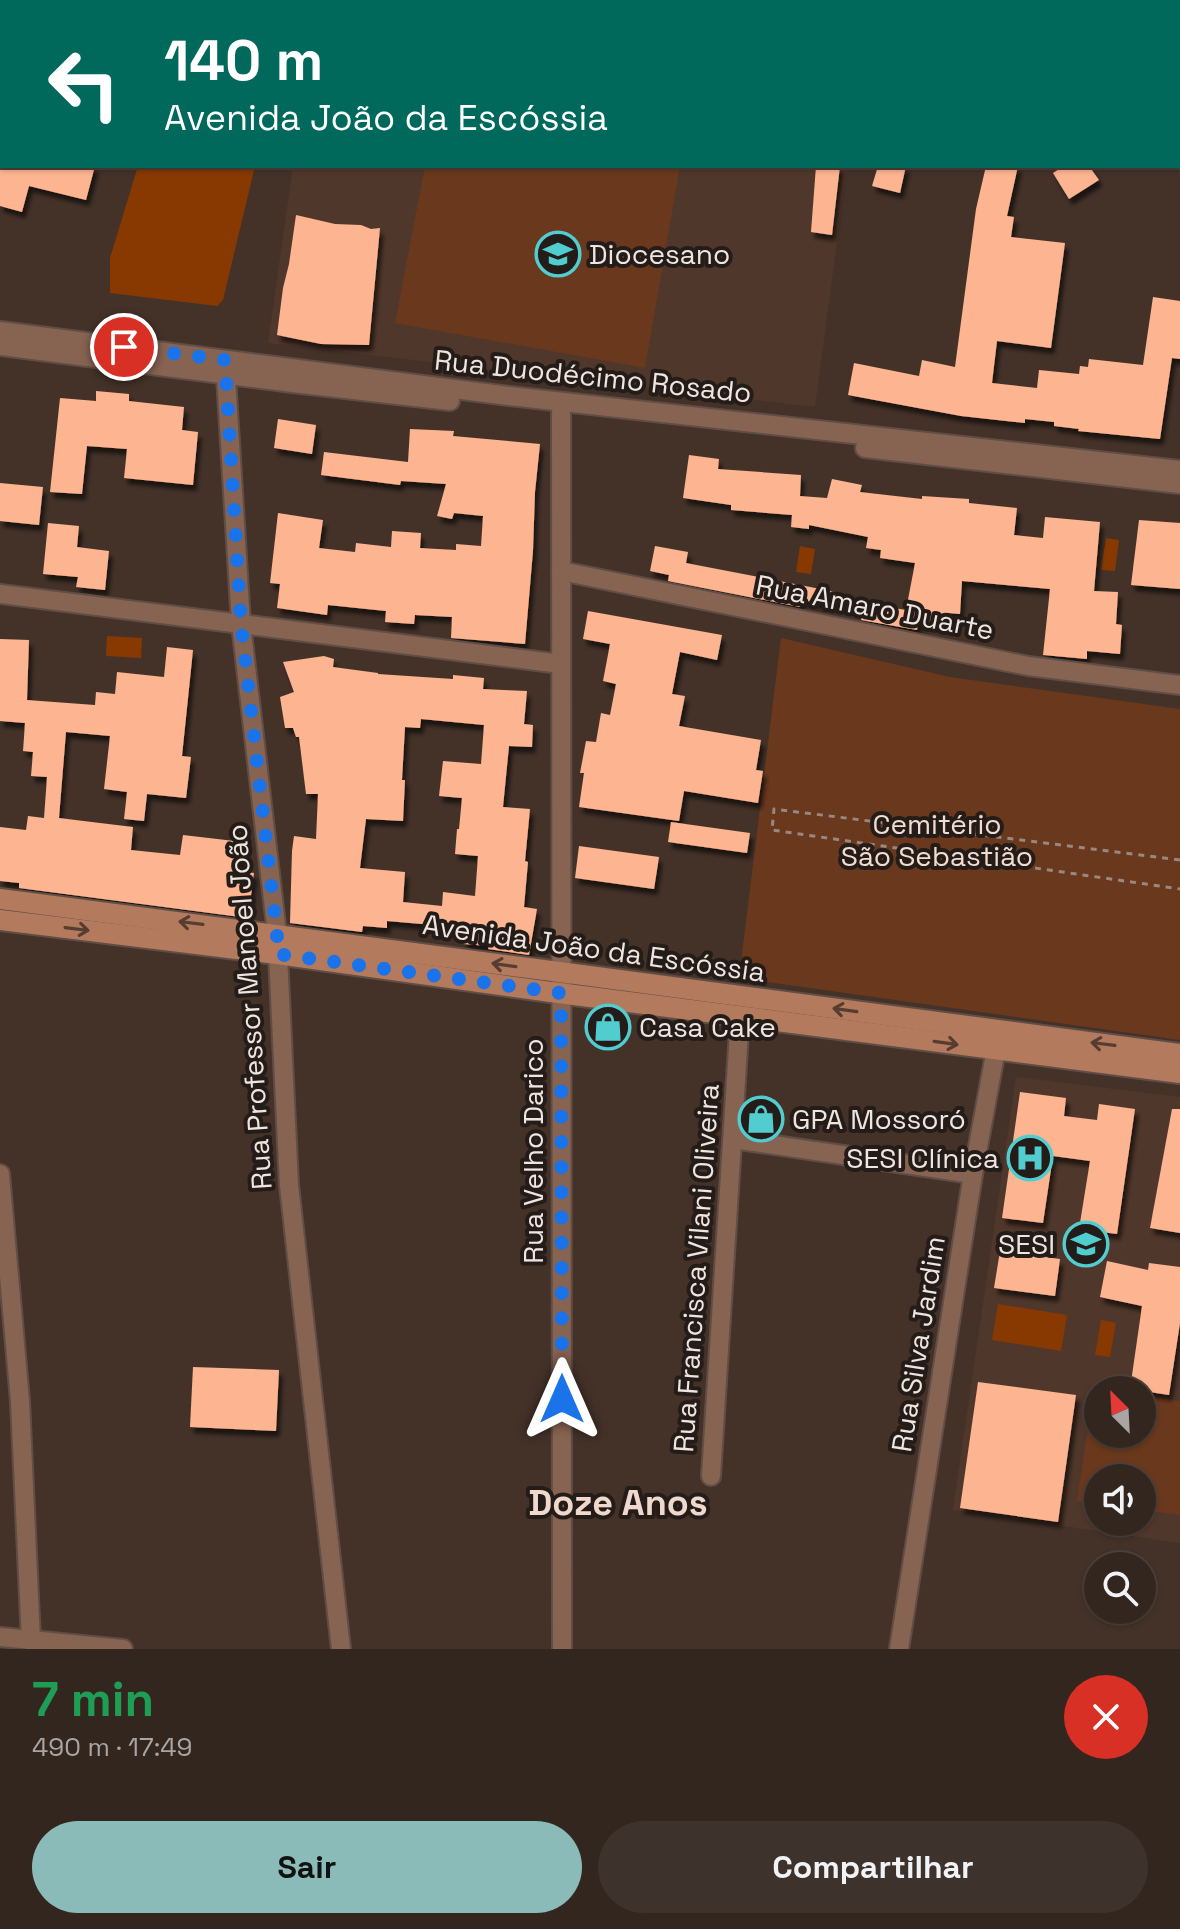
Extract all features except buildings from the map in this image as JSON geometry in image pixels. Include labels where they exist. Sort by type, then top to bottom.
[{"type":"main road","name":"Avenida João da Escóssia","points":[[0,899],[277,944],[561,983],[1180,1054]]},
{"type":"main road","name":"Avenida João da Escóssia","points":[[0,920],[277,944]]},
{"type":"main road","name":"Avenida João da Escóssia","points":[[561,983],[740,1016],[1180,1073]]},
{"type":"street","name":"Rua Duodécimo Rosado","points":[[0,331],[226,367],[293,383],[1180,484]]},
{"type":"street","name":"Rua Duodécimo Rosado","points":[[0,346],[538,399],[1180,470]]},
{"type":"street","name":"Rua Professor Manoel João","points":[[226,367],[241,624],[277,944],[289,1185],[341,1649]]},
{"type":"street","name":"Rua Velho Darico","points":[[561,413],[562,1649]]},
{"type":"street","name":"Rua Amaro Duarte","points":[[561,571],[1028,666],[1180,685]]},
{"type":"street","points":[[0,594],[561,664]]},
{"type":"street","name":"Rua Francisca Vilani Oliveira","points":[[711,1476],[740,1016]]},
{"type":"street","name":"Rua Silva Jardim","points":[[899,1649],[973,1174],[996,1049]]},
{"type":"street","points":[[733,1139],[973,1174]]},
{"type":"street","points":[[0,1174],[20,1401],[31,1641]]},
{"type":"street","points":[[0,1399],[20,1401]]},
{"type":"street","points":[[0,1637],[123,1649]]},
{"type":"path","points":[[1180,860],[774,809],[772,830],[1180,889]]},
{"type":"shaded area","points":[[137,168],[255,168],[223,300],[217,306],[110,293],[110,258]]},
{"type":"shaded area","name":"Diocesano","points":[[293,168],[847,168],[815,407],[268,343]]},
{"type":"shaded area","points":[[1106,538],[1119,540],[1115,571],[1101,570]]},
{"type":"shaded area","points":[[800,546],[815,549],[811,574],[796,572]]},
{"type":"shaded area","points":[[107,636],[142,638],[141,658],[106,656]]},
{"type":"shaded area","name":"SESI","points":[[1016,1077],[1180,1097],[1180,1543],[1132,1536],[1156,1536],[1156,1464],[1084,1464],[1084,1529],[953,1510]]},
{"type":"shaded area","points":[[998,1304],[1067,1315],[1061,1351],[992,1340]]},
{"type":"shaded area","points":[[1101,1320],[1116,1323],[1110,1357],[1095,1355]]},
{"type":"green space","points":[[425,168],[680,168],[645,368],[395,323]]},
{"type":"green space","name":"Cemitério São Sebastião","points":[[781,638],[950,677],[1180,709],[1180,1040],[739,978]]},
{"type":"green space","points":[[1156,1397],[1180,1401],[1180,1515],[1156,1512],[1156,1464],[1084,1464],[1084,1502],[1077,1501],[1085,1448],[1156,1448]]},
{"type":"place","name":"Diocesano","points":[[558,254]]},
{"type":"place","name":"Casa Cake","points":[[608,1027]]},
{"type":"place","name":"GPA Mossoró","points":[[761,1119]]},
{"type":"place","name":"SESI Clínica","points":[[1030,1158]]},
{"type":"place","name":"SESI","points":[[1086,1244]]},
{"type":"district","name":"Doze Anos","points":[[618,1502]]},
{"type":"route","points":[[124,347],[225,360],[241,624],[277,954],[561,993],[562,1399]]}]
